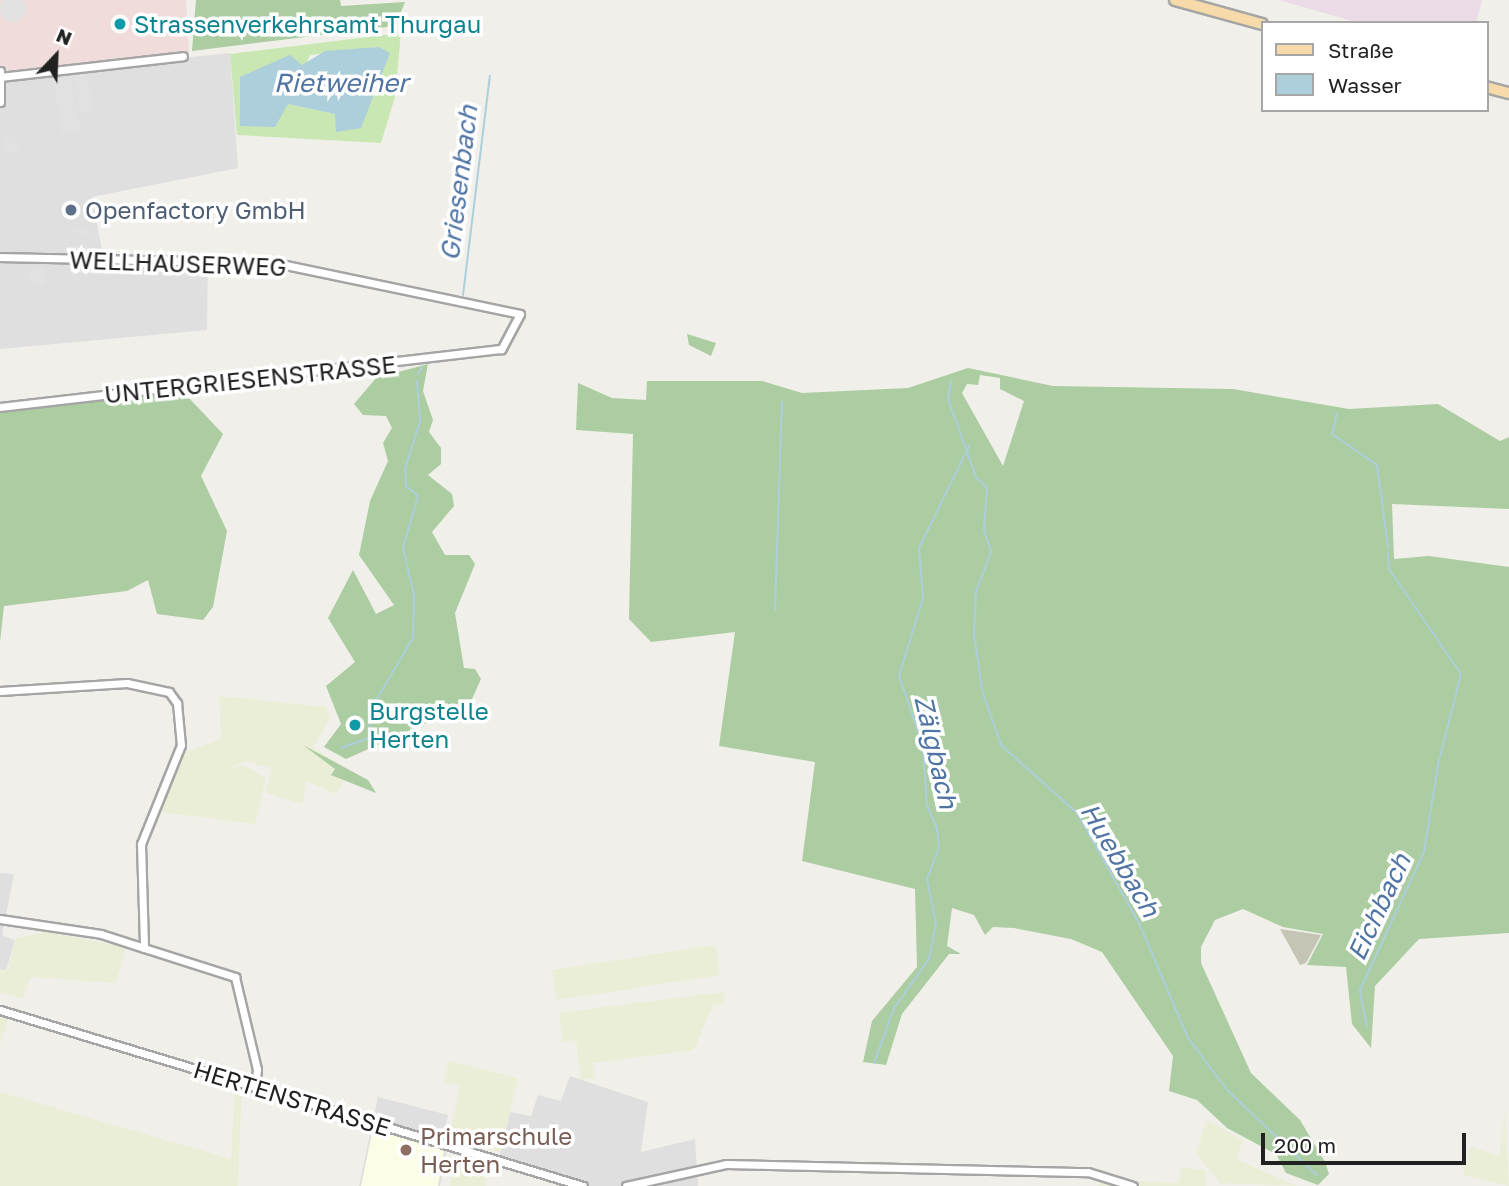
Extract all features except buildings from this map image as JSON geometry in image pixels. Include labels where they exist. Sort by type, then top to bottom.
[{"type":"main road","points":[[1175,0],[1260,23]]},
{"type":"main road","points":[[1488,88],[1509,93]]},
{"type":"street","points":[[1,77],[183,56]]},
{"type":"street","points":[[0,71],[0,102]]},
{"type":"street","name":"WELLHAUSERWEG","points":[[0,257],[276,263],[520,314],[500,349]]},
{"type":"street","name":"UNTERGRIESENSTRASSE","points":[[0,407],[500,349]]},
{"type":"street","points":[[0,691],[127,682],[169,692],[177,703],[181,745],[141,844],[144,948]]},
{"type":"street","points":[[0,919],[101,934],[235,977],[257,1069],[255,1087]]},
{"type":"street","name":"HERTENSTRASSE","points":[[0,1010],[583,1186]]},
{"type":"street","points":[[626,1186],[726,1164],[1082,1171],[1133,1186]]},
{"type":"shaded area","points":[[5,-1],[21,-1],[25,4],[25,14],[18,21],[8,21],[1,14],[1,4]]},
{"type":"shaded area","points":[[0,0],[186,0],[189,52],[0,74]]},
{"type":"shaded area","points":[[1279,0],[1482,0],[1477,21],[1352,21]]},
{"type":"shaded area","points":[[230,53],[238,168],[92,197],[103,255],[208,258],[207,330],[0,349],[0,77]]},
{"type":"shaded area","points":[[84,74],[96,111],[79,113],[73,75]]},
{"type":"shaded area","points":[[71,76],[81,132],[62,134],[53,79]]},
{"type":"shaded area","points":[[11,137],[17,139],[17,151],[11,153],[5,151],[3,145],[5,139]]},
{"type":"shaded area","points":[[74,225],[99,235],[97,240],[76,232],[68,236]]},
{"type":"shaded area","points":[[34,267],[42,267],[47,276],[45,283],[34,285],[29,280],[29,272]]},
{"type":"shaded area","points":[[219,696],[326,707],[330,719],[313,747],[350,771],[336,794],[307,781],[302,804],[266,793],[272,768],[245,761],[226,769],[244,765],[266,778],[255,824],[161,812],[182,753],[221,739]]},
{"type":"shaded area","points":[[0,873],[14,874],[2,935],[15,940],[6,971],[0,969]]},
{"type":"shaded area","points":[[1280,929],[1321,935],[1306,963],[1300,965]]},
{"type":"shaded area","points":[[47,932],[126,947],[116,983],[30,977],[23,998],[0,992],[0,970],[7,971],[16,938]]},
{"type":"shaded area","points":[[715,945],[720,975],[557,1000],[552,970]]},
{"type":"shaded area","points":[[723,992],[725,1003],[713,1005],[694,1050],[593,1063],[595,1078],[581,1080],[576,1040],[563,1042],[559,1013]]},
{"type":"shaded area","points":[[0,1010],[242,1084],[238,1186],[0,1186],[0,1092],[231,1159],[235,1085],[9,1016],[0,1045]]},
{"type":"shaded area","points":[[449,1061],[518,1078],[500,1152],[448,1140],[460,1087],[444,1082]]},
{"type":"shaded area","points":[[570,1076],[648,1102],[641,1152],[695,1139],[698,1186],[573,1186],[447,1148],[440,1186],[359,1186],[378,1097],[448,1115],[443,1140],[499,1158],[510,1112],[531,1116],[538,1095],[561,1101]]},
{"type":"shaded area","points":[[1505,1113],[1509,1186],[1463,1175],[1471,1147],[1499,1156]]},
{"type":"shaded area","points":[[1207,1120],[1243,1140],[1236,1159],[1297,1186],[1220,1183],[1196,1153]]},
{"type":"shaded area","name":"Primarschule Herten","points":[[374,1123],[445,1144],[438,1186],[361,1186]]},
{"type":"shaded area","points":[[454,1156],[487,1164],[485,1186],[450,1186]]},
{"type":"shaded area","points":[[1181,1167],[1206,1170],[1205,1186],[1099,1186],[1101,1179],[1179,1183]]},
{"type":"green space","points":[[196,0],[340,0],[341,6],[405,2],[395,26],[192,51]]},
{"type":"green space","points":[[401,33],[395,97],[381,143],[237,135],[230,54]],"holes":[[[379,47],[336,132],[336,114],[288,104],[310,55]]]},
{"type":"green space","points":[[687,334],[716,343],[711,356],[689,345]]},
{"type":"green space","points":[[428,364],[423,391],[433,420],[429,432],[441,448],[441,464],[428,475],[452,494],[454,506],[432,532],[445,555],[469,555],[475,564],[455,613],[464,668],[475,669],[481,679],[472,699],[442,716],[346,759],[324,747],[341,724],[326,686],[355,662],[328,618],[353,570],[376,614],[394,605],[359,555],[370,501],[388,461],[383,443],[392,428],[386,416],[363,415],[354,404],[376,378]]},
{"type":"green space","points":[[968,368],[1053,386],[1233,389],[1349,409],[1438,404],[1500,441],[1509,437],[1509,509],[1392,504],[1394,559],[1429,556],[1509,567],[1509,933],[1419,939],[1375,986],[1371,1048],[1352,1024],[1346,967],[1307,965],[1323,934],[1283,927],[1243,909],[1215,920],[1201,947],[1201,963],[1251,1073],[1300,1120],[1325,1162],[1329,1174],[1318,1185],[1286,1173],[1276,1154],[1227,1128],[1197,1100],[1169,1091],[1173,1056],[1102,952],[1071,939],[1014,928],[993,927],[985,935],[974,915],[952,908],[947,946],[961,954],[949,954],[902,1014],[886,1065],[863,1062],[872,1021],[917,967],[915,889],[802,861],[815,762],[719,746],[735,632],[651,642],[629,619],[633,434],[576,430],[578,383],[612,398],[646,400],[647,381],[762,381],[802,393],[908,388]],"holes":[[[980,375],[1000,378],[1000,389],[1024,401],[1003,466],[962,393],[967,384],[978,385]]]},
{"type":"green space","points":[[153,395],[189,398],[223,434],[201,476],[227,531],[213,607],[203,620],[157,614],[148,580],[127,591],[4,606],[0,642],[0,409]]},
{"type":"green space","points":[[303,745],[368,780],[376,793],[331,775],[335,769]]},
{"type":"water","name":"Rietweiher","points":[[379,47],[390,53],[361,128],[336,132],[335,114],[288,104],[275,127],[240,126],[240,77],[290,55],[302,65],[325,51]]},
{"type":"waterway","name":"Griesenbach","points":[[463,295],[490,76]]},
{"type":"waterway","points":[[418,374],[422,367]]},
{"type":"waterway","name":"Huebbach","points":[[951,380],[948,399],[976,477],[987,488],[984,530],[991,552],[976,592],[974,634],[982,690],[1001,745],[1077,813],[1139,923],[1188,1038],[1227,1090],[1317,1175]]},
{"type":"waterway","name":"Griesenbach","points":[[341,748],[369,738],[372,707],[413,638],[414,595],[403,548],[418,496],[406,486],[405,469],[420,421],[417,381]]},
{"type":"waterway","points":[[775,610],[782,402]]},
{"type":"waterway","name":"Eichbach","points":[[1337,413],[1332,434],[1377,465],[1388,547]]},
{"type":"waterway","name":"Zälgbach","points":[[874,1063],[894,1008],[929,959],[936,924],[927,879],[939,848],[937,828],[927,806],[923,746],[899,676],[923,598],[919,548],[969,446]]},
{"type":"waterway","name":"Eichbach","points":[[1388,552],[1389,569],[1461,674],[1440,757]]},
{"type":"waterway","name":"Eichbach","points":[[1367,1027],[1360,990],[1424,852],[1439,759]]},
{"type":"place","name":"Strassenverkehrsamt Thurgau","points":[[120,24]]},
{"type":"place","name":"Openfactory GmbH","points":[[71,210]]},
{"type":"place","name":"Burgstelle Herten","points":[[355,725]]},
{"type":"place","name":"Primarschule Herten","points":[[406,1150]]}]
